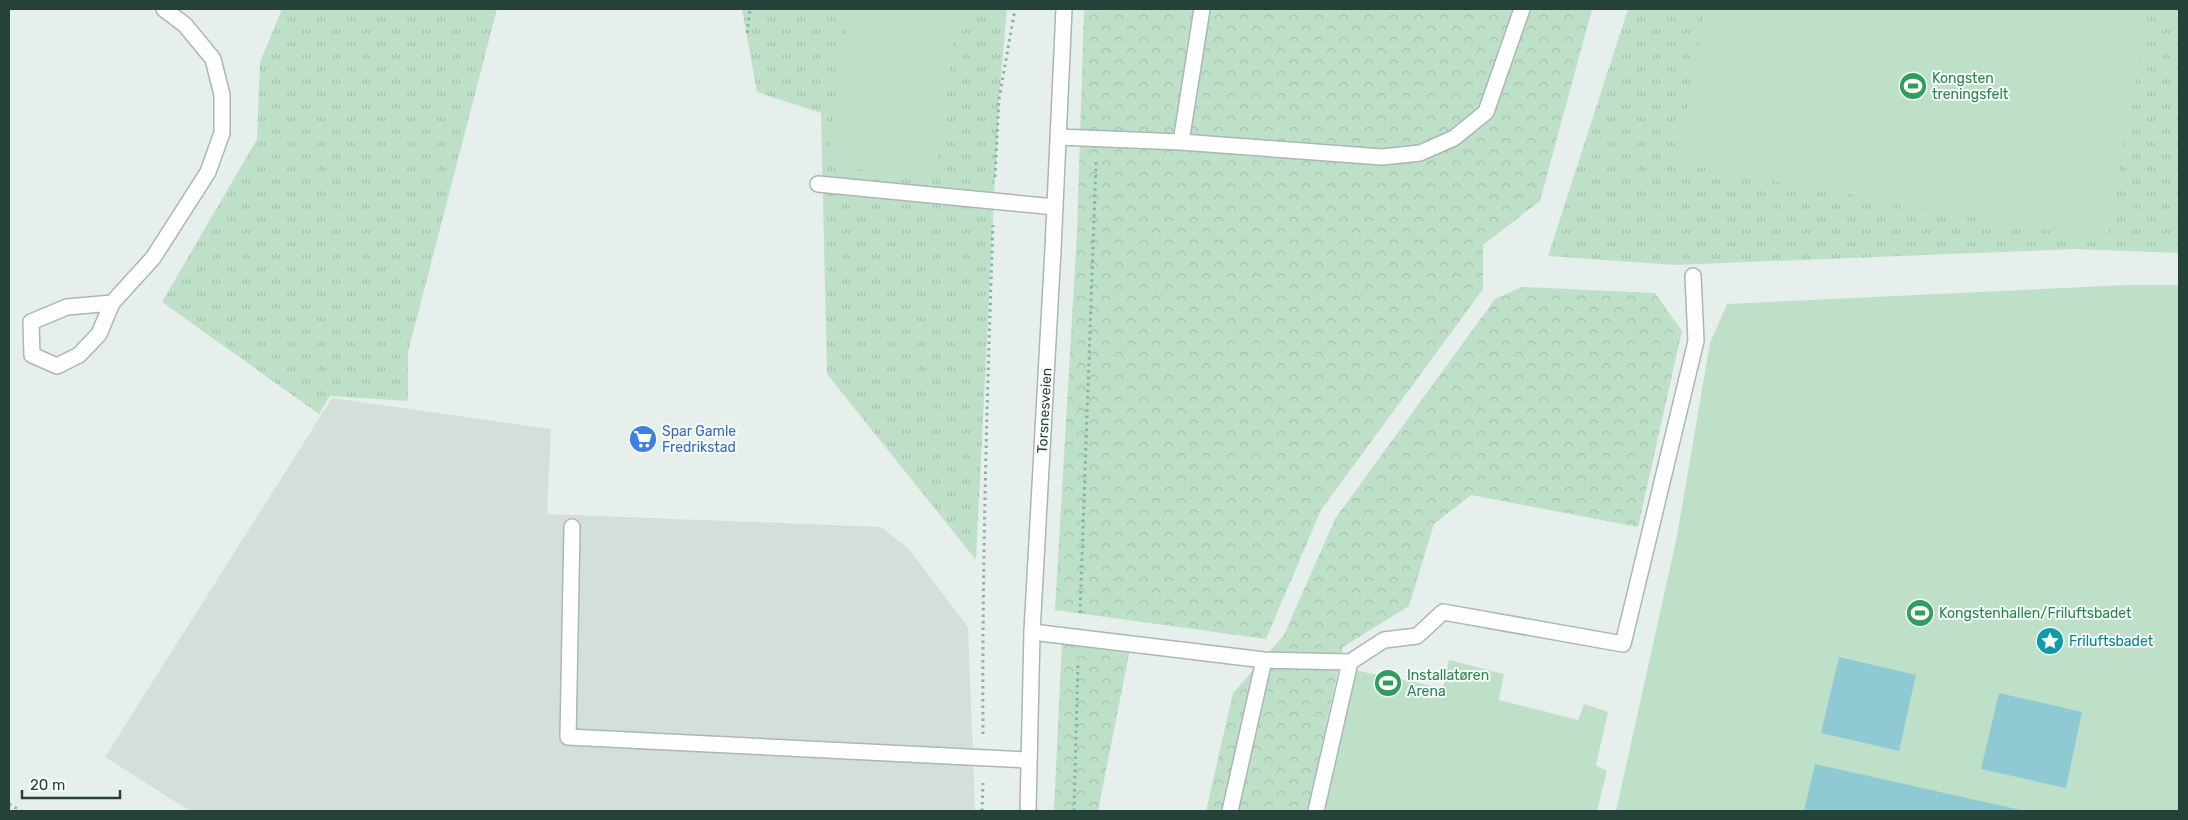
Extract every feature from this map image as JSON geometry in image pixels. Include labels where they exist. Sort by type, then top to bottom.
[{"type":"street","points":[[112,303],[67,307],[31,322],[32,355],[57,366],[79,355],[99,334],[112,303],[158,250],[208,172],[222,132],[222,95],[213,59],[185,25],[164,9]]},
{"type":"street","name":"Torsnesveien","points":[[1028,811],[1032,632],[1059,137],[1064,9]]},
{"type":"street","points":[[1181,142],[1202,9]]},
{"type":"street","points":[[1059,137],[1181,142],[1382,157],[1420,153],[1454,138],[1486,112],[1522,9]]},
{"type":"street","points":[[818,184],[1055,207]]},
{"type":"street","points":[[1032,632],[1264,660],[1350,662],[1384,640],[1417,636],[1443,612],[1623,644],[1696,341],[1693,276]]},
{"type":"street","points":[[572,527],[568,737],[1028,760]]},
{"type":"street","points":[[1230,811],[1264,660]]},
{"type":"street","points":[[1316,811],[1350,662]]},
{"type":"path","points":[[747,33],[750,9]]},
{"type":"path","points":[[982,811],[982,634],[994,202],[999,99],[1015,9]]},
{"type":"path","points":[[1074,811],[1097,139]]},
{"type":"path","points":[[9,804],[21,811]]},
{"type":"shaded area","points":[[332,398],[551,429],[547,514],[881,527],[908,548],[968,627],[975,811],[190,811],[105,757]]},
{"type":"green space","points":[[282,9],[497,9],[408,352],[408,401],[330,396],[319,414],[162,302],[257,139],[260,62]]},
{"type":"green space","points":[[742,9],[1007,9],[999,99],[976,560],[827,374],[821,113],[757,92]]},
{"type":"green space","points":[[849,9],[958,9],[935,179],[828,165]]},
{"type":"green space","points":[[1084,9],[1592,9],[1540,201],[1483,245],[1483,289],[1321,510],[1266,639],[1055,610],[1077,233]]},
{"type":"green space","points":[[1628,9],[2179,9],[2179,253],[2075,249],[1675,265],[1548,256]]},
{"type":"green space","name":"Kongsten treningsfelt","points":[[1705,9],[2148,9],[2107,241],[1677,163]]},
{"type":"green space","name":"Kongstenhallen/Friluftsbadet","points":[[2127,285],[2179,285],[2179,811],[1616,811],[1677,536],[1710,343],[1727,304]]},
{"type":"green space","points":[[1522,287],[1655,293],[1682,331],[1638,527],[1471,495],[1434,524],[1409,606],[1343,647],[1308,811],[1206,811],[1233,693],[1284,635],[1335,519],[1495,299]]},
{"type":"green space","points":[[1062,640],[1130,649],[1098,811],[1054,811]]},
{"type":"green space","name":"Installatøren Arena","points":[[1449,660],[1504,674],[1499,700],[1578,720],[1584,704],[1608,712],[1596,765],[1607,771],[1597,811],[1322,811],[1354,670],[1443,688]]},
{"type":"water","points":[[1839,657],[1916,675],[1899,751],[1821,733]]},
{"type":"water","points":[[1999,693],[2082,712],[2066,788],[1981,769]]},
{"type":"water","points":[[1815,764],[2025,811],[1804,811]]},
{"type":"place","name":"Kongsten treningsfelt","points":[[1913,86]]},
{"type":"place","name":"Spar Gamle Fredrikstad","points":[[643,439]]},
{"type":"place","name":"Kongstenhallen/Friluftsbadet","points":[[1920,613]]},
{"type":"place","name":"Friluftsbadet","points":[[2050,641]]},
{"type":"place","name":"Installatøren Arena","points":[[1388,683]]}]
